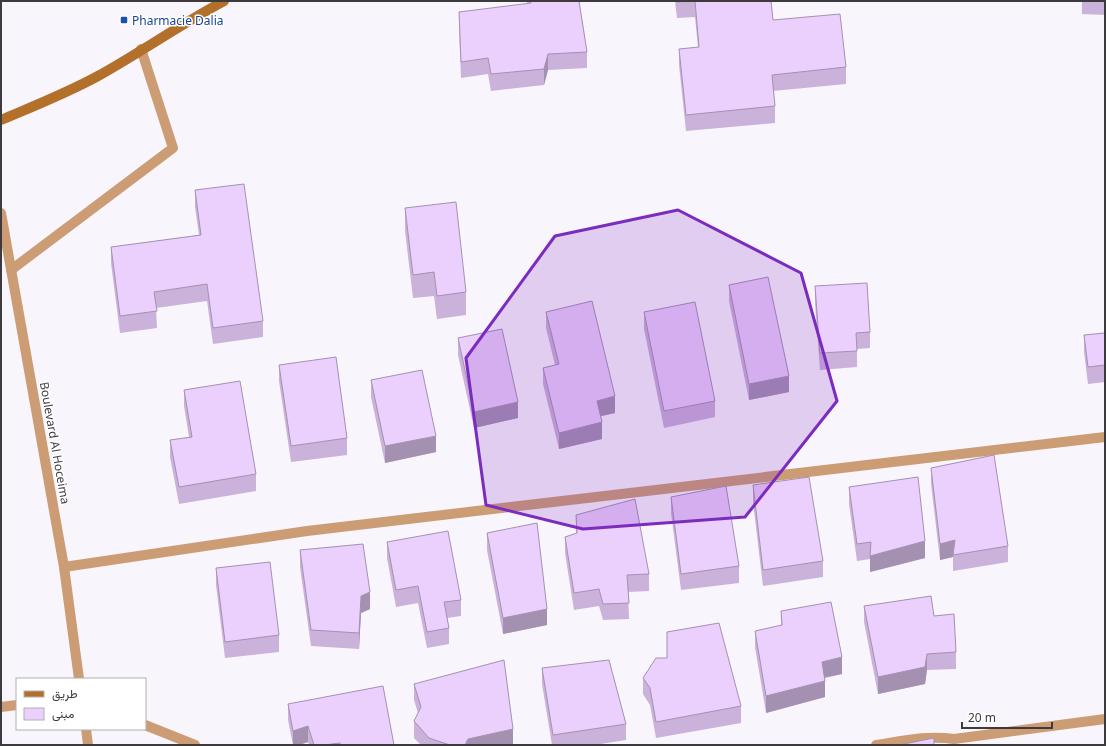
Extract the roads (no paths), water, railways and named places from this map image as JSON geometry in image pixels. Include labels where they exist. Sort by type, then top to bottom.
[{"type":"main road","points":[[1,120],[92,78],[224,1]]},
{"type":"street","points":[[11,270],[173,148],[142,50]]},
{"type":"street","name":"Boulevard Al Hoceima","points":[[1,213],[64,567],[79,678]]},
{"type":"street","points":[[64,567],[315,530],[1105,437]]},
{"type":"street","points":[[1,707],[16,705]]},
{"type":"street","points":[[876,745],[923,737],[941,737],[958,742],[1105,719]]},
{"type":"street","points":[[146,724],[195,745]]},
{"type":"street","points":[[86,730],[88,745]]},
{"type":"place","name":"Pharmacie Dalia","points":[[124,20]]}]
